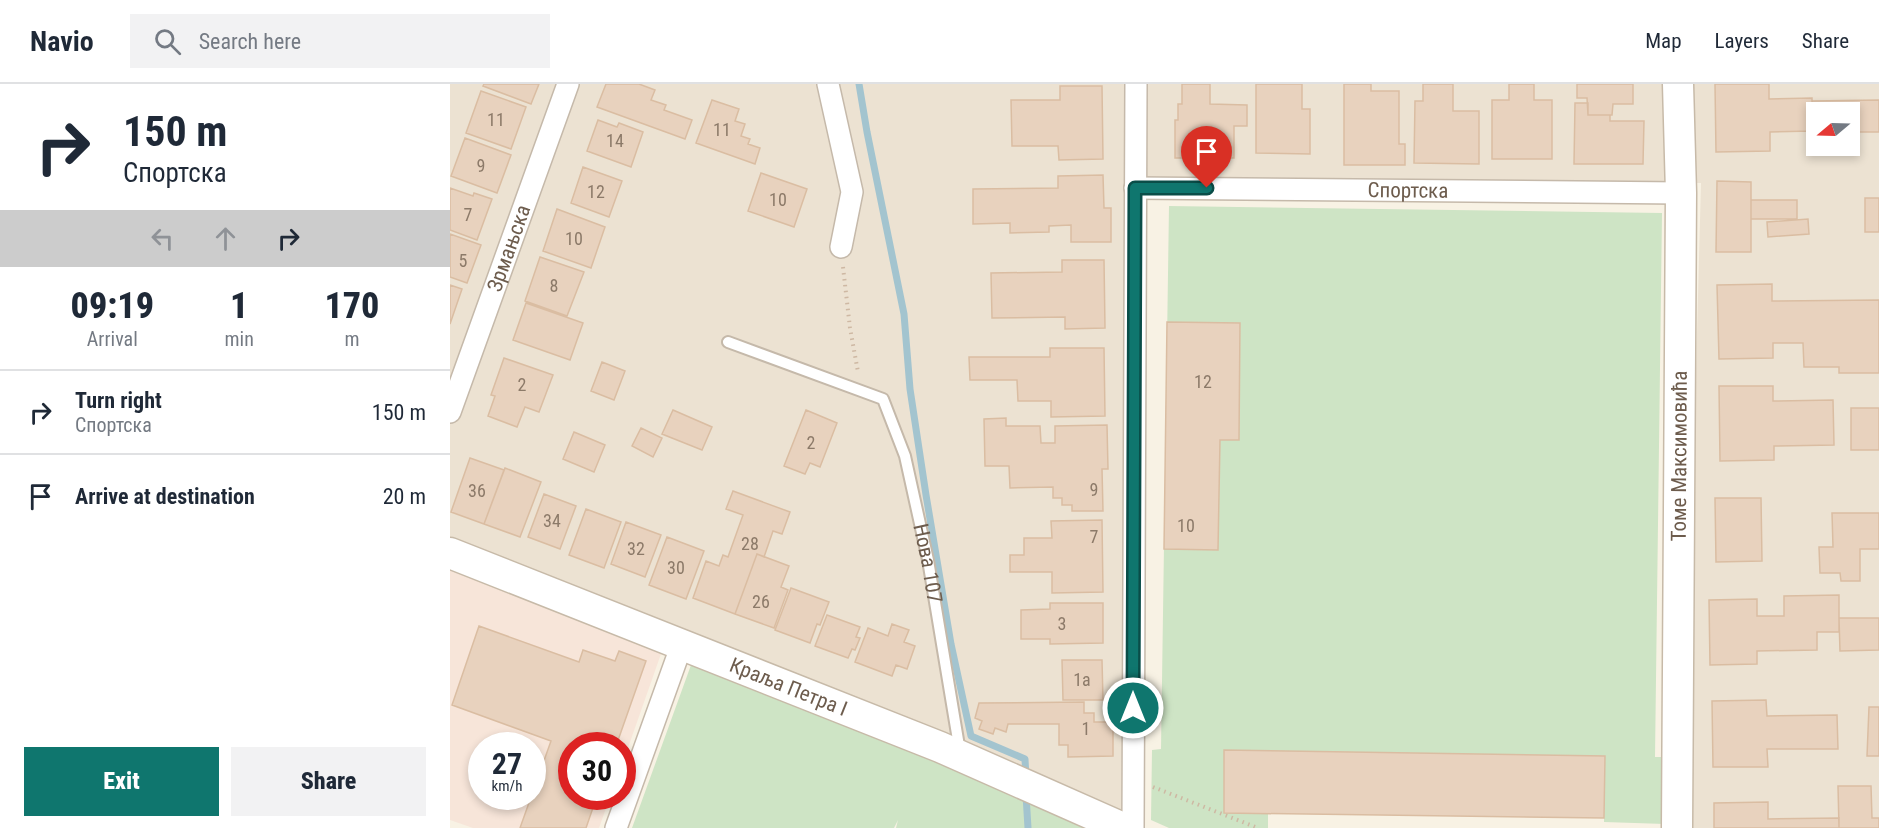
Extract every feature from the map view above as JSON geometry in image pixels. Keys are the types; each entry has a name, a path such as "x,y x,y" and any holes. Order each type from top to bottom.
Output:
{"street":[{"name":"Зрмањска","path":"450,412 568,84"},
{"path":"828,84 852,192 841,247"},
{"path":"1133,828 1136,84"},
{"name":"Томе Максимовића","path":"1677,828 1681,193 1678,84"},
{"name":"Спортска","path":"1135,188 1681,193"},
{"name":"Краља Петра I","path":"450,553 961,755 1123,828"},
{"path":"616,828 682,644"}],"lane":[{"name":"Нова 107","path":"728,342 883,399 904,456 928,560 961,755"}],"path":[{"path":"841,247 850,328 861,391"},
{"path":"1133,779 1258,828"}],"shaded area":[{"path":"450,84 1879,84 1879,828 1684,828 1701,183 1130,177 1121,814 450,542"},
{"path":"450,569 662,651 634,732 558,732 558,810 605,810 599,828 473,828 450,820"}],"green space":[{"path":"1169,206 1662,213 1655,757 1665,757 1665,824 1604,822 1605,757 1224,751 1224,813 1268,813 1268,828 1169,828 1151,820 1152,750 1161,749"},
{"path":"691,665 922,755 1087,828 896,828 898,820 894,828 632,828"}],"building":[{"path":"484,84 539,84 531,104 483,86"},
{"path":"606,84 639,84 655,90 651,100 666,105 664,110 692,120 685,139 597,107"},
{"path":"1182,84 1210,84 1210,104 1247,105 1247,126 1234,126 1234,158 1175,158 1175,120 1178,120 1178,104 1182,104"},
{"path":"1256,84 1302,84 1302,109 1310,109 1310,154 1256,153"},
{"path":"1344,84 1371,84 1371,91 1399,91 1399,144 1405,144 1405,165 1344,165"},
{"path":"1423,84 1453,84 1453,111 1479,111 1479,164 1414,163 1415,101 1423,101"},
{"path":"1509,84 1534,84 1534,100 1552,100 1552,159 1492,159 1492,100 1509,100"},
{"path":"1577,84 1633,84 1633,104 1613,104 1612,115 1588,115 1587,98 1577,98"},
{"path":"1715,84 1769,84 1769,99 1812,98 1812,102 1806,102 1806,131 1770,132 1770,151 1716,152"},
{"path":"1060,86 1102,86 1103,159 1059,160 1058,146 1012,146 1011,100 1060,100"},
{"path":"481,91 526,107 511,149 466,133"},
{"path":"712,100 739,109 735,121 745,124 741,136 750,139 748,144 760,148 755,164 696,143"},
{"path":"1879,100 1879,132 1860,132 1860,102 1812,101"},
{"path":"1575,103 1588,103 1588,115 1610,115 1610,121 1644,121 1643,164 1574,164"},
{"path":"598,120 617,127 619,123 643,132 631,167 587,151"},
{"path":"465,138 511,155 497,193 451,176"},
{"path":"583,167 622,181 609,217 571,203"},
{"path":"761,173 807,189 794,227 748,211"},
{"path":"1103,175 1104,208 1111,208 1111,242 1071,242 1071,225 1049,226 1049,232 1010,233 1010,223 973,224 973,189 1058,188 1058,176"},
{"path":"1717,181 1751,182 1751,252 1716,252"},
{"path":"450,188 473,196 474,193 492,199 477,240 450,230"},
{"path":"1865,198 1879,198 1879,232 1865,232"},
{"path":"1751,200 1797,200 1797,219 1751,219"},
{"path":"557,209 605,227 591,268 543,251"},
{"path":"1808,219 1809,234 1768,237 1767,222"},
{"path":"450,234 481,245 467,283 450,277"},
{"path":"540,257 584,272 567,316 525,301"},
{"path":"1062,260 1104,260 1105,328 1065,329 1065,317 992,318 991,273 1062,272"},
{"path":"1772,284 1772,301 1879,300 1879,373 1839,373 1839,367 1804,367 1803,343 1773,343 1773,358 1719,359 1717,285"},
{"path":"450,285 462,289 450,324"},
{"path":"526,303 583,323 570,360 513,340"},
{"path":"1167,322 1240,323 1239,440 1220,440 1218,550 1164,549"},
{"path":"1050,348 1104,348 1105,416 1051,417 1051,401 1018,401 1017,380 970,380 969,357 1050,357"},
{"path":"504,358 553,375 539,412 525,407 517,427 488,416 495,396 491,395"},
{"path":"602,362 625,371 614,400 591,391"},
{"path":"1719,386 1773,386 1773,401 1833,400 1834,445 1774,446 1774,460 1720,461"},
{"path":"1851,408 1879,408 1879,450 1851,450"},
{"path":"673,410 712,427 702,450 662,434"},
{"path":"806,410 837,423 820,467 810,463 805,474 784,466"},
{"path":"1006,418 1006,426 1040,426 1041,443 1055,443 1055,426 1107,425 1108,469 1102,469 1103,511 1072,511 1072,505 1062,505 1062,498 1053,498 1053,487 1010,488 1009,466 985,466 984,419"},
{"path":"641,428 662,438 653,457 632,446"},
{"path":"574,432 605,445 594,472 563,459"},
{"path":"470,458 504,470 484,524 451,512"},
{"path":"505,468 541,482 520,537 484,524"},
{"path":"733,491 790,512 782,534 773,531 764,557 757,554 735,614 693,598 706,561 719,566 723,555 728,557 743,515 726,509"},
{"path":"544,494 576,506 560,549 528,537"},
{"path":"1715,498 1761,498 1762,561 1716,562"},
{"path":"586,509 621,522 604,568 569,555"},
{"path":"1832,513 1879,513 1879,549 1860,549 1860,581 1841,581 1840,573 1820,573 1819,547 1833,547"},
{"path":"1102,520 1103,592 1052,593 1052,572 1010,572 1010,555 1024,555 1024,538 1052,538 1051,521"},
{"path":"626,522 661,535 645,577 611,564"},
{"path":"667,537 704,551 686,599 649,585"},
{"path":"757,554 789,566 781,587 788,590 774,628 735,614"},
{"path":"791,588 829,602 810,643 775,630"},
{"path":"1839,595 1839,632 1817,632 1817,650 1757,651 1757,664 1710,665 1709,600 1757,599 1757,616 1784,616 1784,596"},
{"path":"1050,603 1103,603 1103,643 1050,644 1050,639 1021,639 1021,610 1050,609"},
{"path":"827,615 860,627 856,637 860,638 855,650 852,649 848,658 815,646"},
{"path":"1839,618 1879,618 1879,650 1840,651"},
{"path":"892,624 909,630 904,642 915,646 907,669 896,665 892,676 855,662 868,628 888,636"},
{"path":"479,626 579,662 583,650 615,661 619,651 646,661 621,732 558,732 558,810 592,810 586,828 520,828 526,810 546,810 546,755 551,741 546,739 546,732 526,732 452,705"},
{"path":"1062,660 1102,660 1103,700 1063,700"},
{"path":"1766,700 1767,716 1837,715 1838,749 1767,749 1768,767 1713,767 1712,701"},
{"path":"1084,702 1084,713 1094,713 1094,722 1113,722 1113,756 1068,757 1068,745 1059,745 1059,724 1008,724 1006,732 995,728 993,734 979,729 982,721 975,718 979,703"},
{"path":"1869,707 1879,707 1879,756 1867,756"},
{"path":"1224,750 1605,756 1604,818 1224,813"},
{"path":"1838,786 1871,786 1872,818 1879,818 1879,828 1839,828"},
{"path":"1768,802 1768,819 1839,818 1839,828 1714,828 1714,803"}],"waterway":[{"path":"859,84 904,314 910,389 926,495 951,644 971,736 1025,759 1026,778"},
{"path":"1026,795 1028,828"}],"route":[{"path":"1133,708 1135,188 1207,188"}]}
